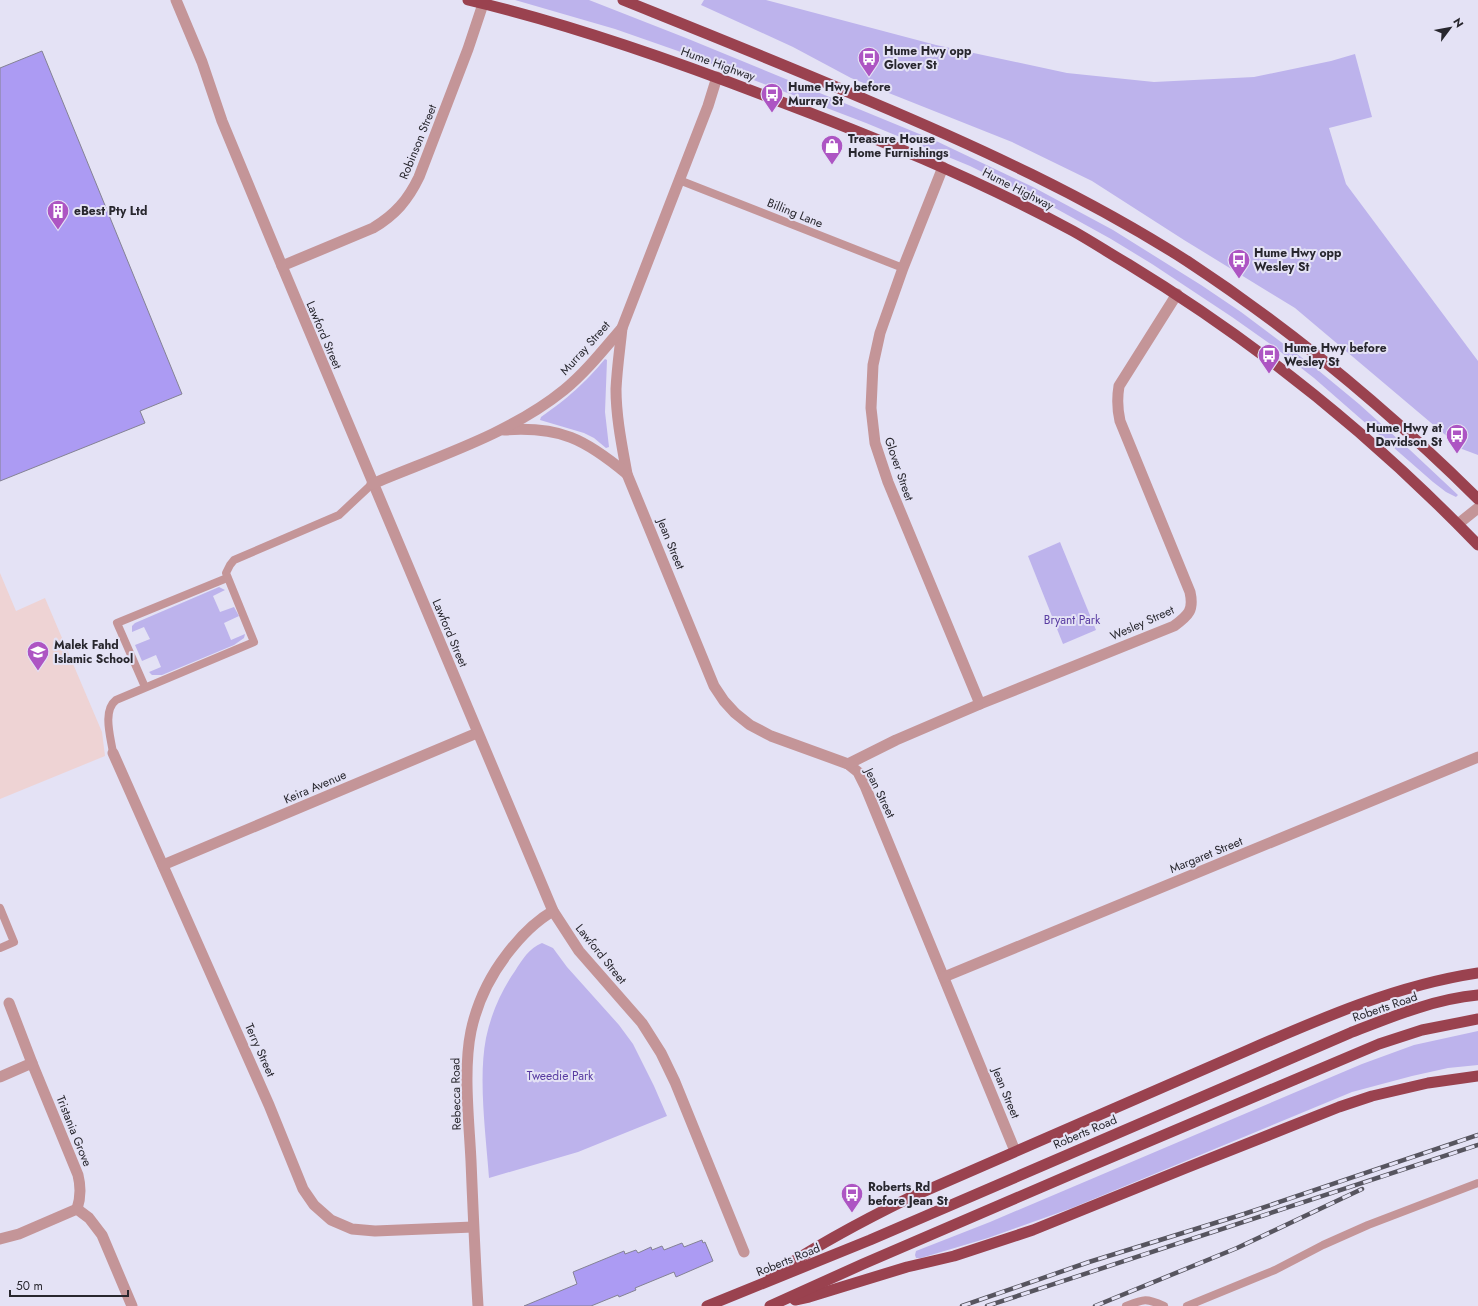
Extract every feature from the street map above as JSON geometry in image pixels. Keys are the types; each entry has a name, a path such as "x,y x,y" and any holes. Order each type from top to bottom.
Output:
{"highway":[{"name":"Hume Highway","path":"468,0 551,22 615,42 716,77 804,110 943,167 1073,231 1177,294 1314,394 1380,450 1478,545"},
{"name":"Hume Highway","path":"623,0 832,85 923,124 1008,162 1110,216 1187,261 1307,347 1385,411 1478,499"},
{"path":"751,1289 802,1255 864,1220 909,1198 1015,1151 1360,1003 1414,986 1478,973"},
{"name":"Roberts Road","path":"707,1306 870,1240 1350,1033 1389,1018 1427,1006 1465,997 1478,996"},
{"path":"774,1305 863,1264 990,1209 1379,1044 1422,1030 1478,1019"},
{"path":"774,1305 809,1297 906,1267 961,1254 1033,1230 1339,1107 1372,1096 1422,1084 1478,1076"}],"street":[{"name":"Lawford Street","path":"176,0 202,62 222,121 372,484 553,911 579,951 628,1006 648,1032 661,1053 675,1082 744,1252"},
{"name":"Robinson Street","path":"282,266 373,228 386,220 402,206 419,177 483,4"},
{"name":"Murray Street","path":"372,484 501,431 563,391 586,370 622,328 708,106 716,77"},
{"name":"Glover Street","path":"943,167 903,268 880,333 873,365 871,408 875,443 880,462 980,704"},
{"name":"Wesley Street","path":"848,764 896,740 980,704 1174,626 1188,614 1191,607 1190,592 1120,421 1117,408 1119,386 1177,294"},
{"name":"Jean Street","path":"622,328 616,388 622,445 627,474 714,686 724,701 735,713 750,725 771,736 848,764 858,772 1015,1151"},
{"name":"Jean Street","path":"501,431 526,429 562,434 584,443 612,461 627,474"},
{"path":"1458,524 1478,508"},
{"name":"Keira Avenue","path":"163,866 477,732"},
{"name":"Terry Street","path":"114,753 270,1105 303,1189 314,1206 331,1220 352,1229 375,1231 473,1227"},
{"name":"Margaret Street","path":"944,977 1478,756"},
{"name":"Rebecca Road","path":"478,1306 473,1227 467,1071 471,1029 481,998 504,959 521,936 532,925 553,911"},
{"name":"Tristania Grove","path":"9,1004 78,1175 81,1186 80,1199 77,1209"},
{"path":"0,1077 32,1064"},
{"path":"0,1239 19,1234 77,1209 90,1218 102,1235 132,1306"}],"lane":[{"name":"Billing Lane","path":"679,180 903,268"},
{"path":"114,753 109,727 109,708 111,703 145,687 254,642 226,574 234,560 339,515 372,484"},
{"path":"145,687 117,623 227,578"},
{"path":"0,908 14,942 0,948"},
{"path":"1187,1306 1275,1270 1323,1245 1368,1225 1478,1183"},
{"path":"1126,1306 1144,1300 1150,1300 1164,1306"}],"shaded area":[{"name":"Malek Fahd Islamic School","path":"0,573 16,611 45,598 102,732 105,756 0,799"}],"green space":[{"path":"515,0 589,0 686,38 934,140 1033,187 1113,230 1241,312 1313,366 1359,404 1458,495 1456,497 1446,492 1433,482 1314,378 1273,346 1152,264 1055,208 970,166 866,123 678,51 615,29"},
{"path":"704,0 766,0 936,45 1067,73 1154,82 1254,77 1331,61 1355,54 1372,117 1329,128 1346,184 1478,361 1478,455 1462,449 1295,308 1184,240 1092,181 1012,142 851,78 793,47 701,5"},
{"path":"605,359 607,360 605,412 609,447 606,448 594,438 584,433 540,420 541,417 568,397 583,383"},
{"name":"Bryant Park","path":"1060,542 1096,630 1063,644 1028,556"},
{"path":"219,587 225,590 213,596 220,612 234,607 239,616 224,623 231,640 245,634 244,638 234,645 162,675 152,675 149,672 161,667 156,655 142,661 135,645 150,639 144,627 132,632 132,626 135,623"},
{"name":"Tweedie Park","path":"542,943 553,948 567,967 619,1025 633,1044 667,1116 578,1152 489,1178 483,1089 484,1054 488,1029 497,1003 520,963 533,948"},
{"path":"1478,1031 1478,1065 1448,1068 1352,1092 1072,1208 988,1238 921,1258 916,1258 916,1251 990,1222 1362,1064 1414,1045"}],"building":[{"name":"eBest Pty Ltd","path":"42,51 182,394 140,411 145,423 0,481 0,68"},
{"path":"702,1240 703,1243 705,1242 713,1261 676,1277 674,1272 635,1288 636,1290 619,1297 618,1295 591,1306 524,1306 577,1284 573,1272 624,1251 625,1254 636,1250 638,1253 651,1247 652,1250 662,1246 664,1250 682,1243 684,1247"}],"railway":[{"path":"962,1306 1089,1262 1244,1214 1478,1135"},
{"path":"987,1306 1478,1145"},
{"path":"1095,1306 1237,1248 1362,1189"}],"place":[{"name":"Hume Hwy opp Glover St","path":"869,78"},
{"name":"Hume Hwy before Murray St","path":"772,114"},
{"name":"Treasure House Home Furnishings","path":"832,166"},
{"name":"eBest Pty Ltd","path":"58,230"},
{"name":"Hume Hwy opp Wesley St","path":"1239,280"},
{"name":"Hume Hwy before Wesley St","path":"1269,374"},
{"name":"Hume Hwy at Davidson St","path":"1457,454"},
{"name":"Malek Fahd Islamic School","path":"38,672"},
{"name":"Roberts Rd before Jean St","path":"852,1214"}]}
